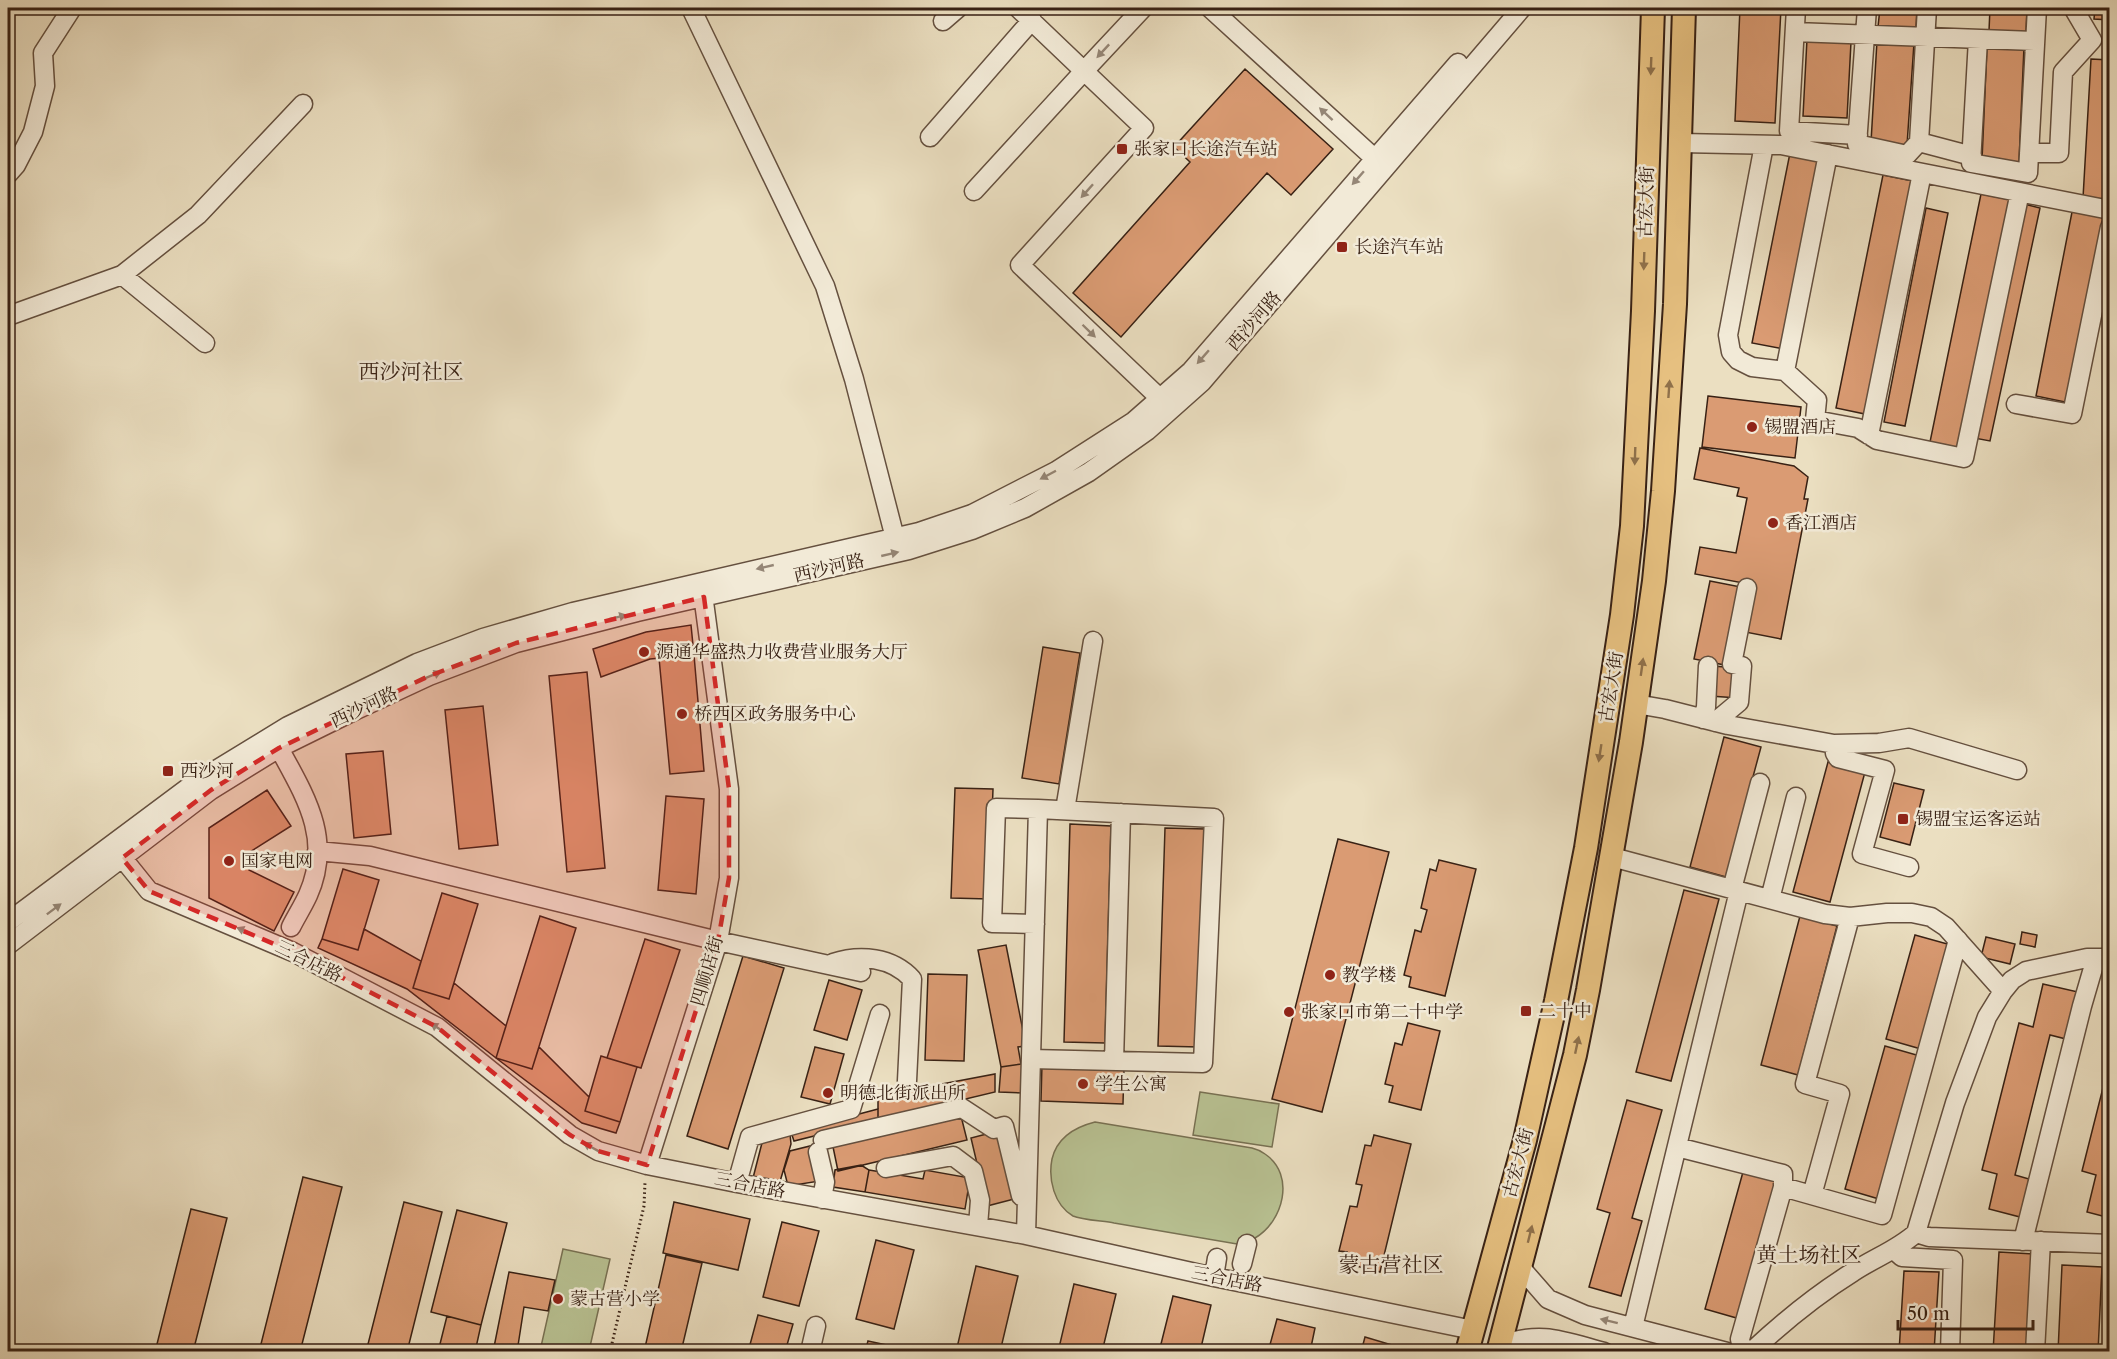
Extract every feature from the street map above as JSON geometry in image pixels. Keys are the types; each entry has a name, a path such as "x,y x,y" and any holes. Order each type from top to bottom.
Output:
{"main road":[{"name":"古宏大街","path":"1470,1341 1526,1140 1556,1001 1586,848 1622,615 1633,514 1653,8"},
{"name":"古宏大街","path":"1499,1349 1575,1055 1612,857 1654,581 1675,304 1684,8"}],"street":[{"path":"8,174 16,165 33,132 45,86 43,53 72,8"},
{"path":"692,8 825,286 854,379 895,538"},
{"path":"943,21 958,8"},
{"path":"1018,8 1144,128 1020,265 1166,404"},
{"path":"974,191 1143,8"},
{"path":"1210,8 1380,163"},
{"name":"西沙河路","path":"8,922 210,790 279,748 429,676 516,643 919,532 972,514 1056,471 1134,421 1166,404 1202,382 1507,8"},
{"name":"西沙河路","path":"1380,163 1522,8"},
{"path":"1796,8 1789,131 1858,135"},
{"path":"1867,8 1857,144 1907,155 1919,142 1927,8"},
{"path":"1978,39 1971,164 2028,174 2037,8"},
{"path":"2029,153 2059,153 2063,72 2101,40 2075,10 2076,8"},
{"path":"930,137 1032,20"},
{"path":"1795,32 2035,41"},
{"path":"8,316 122,275 198,215 303,104"},
{"path":"1919,142 1972,156"},
{"path":"1681,143 1781,145 2109,210"},
{"path":"1764,145 1728,335 1731,352 1738,360 1752,367 1785,371 1817,400 1815,420 1858,428 1877,440 1964,458 2020,192"},
{"path":"1785,371 1828,154"},
{"path":"1869,435 1922,173"},
{"path":"2016,404 2072,414 2109,227"},
{"path":"122,275 205,343"},
{"name":"西沙河路","path":"8,945 194,784 288,726 417,663 483,638 573,612 703,590 909,550 972,531 1025,508 1089,472 1147,431 1166,404"},
{"path":"1709,720 1739,702 1742,666 1732,664 1747,588"},
{"name":"四顺店街","path":"647,1165 718,941 729,878 729,789 703,590"},
{"path":"1065,810 1093,641"},
{"path":"1708,666 1706,707 1709,720"},
{"path":"1636,704 1834,744 1862,744 1909,738 2017,770"},
{"path":"1834,744 1834,753 1838,758 1886,770 1862,854 1909,867"},
{"path":"279,748 312,813 318,843 314,877 291,927"},
{"path":"1633,1327 1677,1148 1760,783"},
{"path":"1770,899 1796,797"},
{"path":"1031,1059 1203,1064 1214,818 996,808 992,923 1035,924"},
{"path":"1026,1235 1038,809"},
{"path":"1114,1061 1121,813"},
{"name":"三合店路","path":"117,851 149,891 293,952 438,1027 570,1134 598,1151 647,1165 1026,1235 1214,1277 1265,1277 1470,1341"},
{"path":"317,851 370,856 718,941 861,972"},
{"path":"1612,857 1826,914 1850,917 1912,913 1931,917 1946,927 2003,991"},
{"path":"1812,1195 1840,1094 1805,1084 1850,917"},
{"path":"1783,1187 1882,1215 1958,940"},
{"path":"828,965 848,958 876,959 904,970 912,979 907,1081"},
{"path":"1751,1352 1820,1293 1864,1265 1903,1245 1916,1233 1956,1103 1987,1017 2012,980 2026,970 2052,964 2103,958 2079,1017 2032,1241 2035,1352"},
{"path":"737,1183 750,1137 851,1109 880,1014"},
{"path":"822,1199 825,1182 820,1146 962,1108 994,1129 1004,1126 1021,1196"},
{"path":"1009,1144 1029,1145"},
{"path":"1677,1148 1783,1174 1783,1187 1740,1338 1743,1352"},
{"path":"886,1168 953,1156 973,1171 980,1200 978,1226"},
{"path":"1916,1233 1929,1237 2109,1244"},
{"path":"1242,1264 1247,1244"},
{"path":"1894,1250 1902,1257 1953,1260 1950,1352"},
{"path":"1214,1277 1217,1258"},
{"path":"1521,1268 1548,1299 1586,1315 1727,1352"},
{"path":"810,1352 816,1326"},
{"path":"1499,1349 1530,1337 1549,1338 1604,1352"}],"path":[{"path":"610,1352 644,1206 647,1165"}],"highlighted area":[{"path":"704,597 729,789 729,878 718,941 647,1165 598,1151 570,1135 437,1027 293,952 149,891 122,858 211,790 279,748 429,676 516,643"}],"green space":[{"path":"1200,1092 1279,1104 1272,1147 1193,1135"},
{"path":"1095,1122 1260,1151 1275,1163 1280,1174 1283,1186 1279,1210 1265,1231 1253,1239 1237,1244 1073,1216 1061,1205 1054,1191 1051,1175 1052,1159 1058,1145 1068,1134"},
{"path":"563,1249 610,1259 589,1351 540,1351"}],"building":[{"path":"1740,8 1781,8 1775,123 1735,121"},
{"path":"1880,8 1917,8 1916,29 1878,27"},
{"path":"1990,8 2027,8 2026,33 1989,31"},
{"path":"2095,8 2110,8 2110,20 2094,19"},
{"path":"1807,39 1851,42 1847,118 1803,116"},
{"path":"1877,41 1914,43 1907,145 1871,142"},
{"path":"1987,46 2024,47 2019,162 1982,160"},
{"path":"2091,59 2110,60 2110,199 2083,198"},
{"path":"1245,69 1333,149 1291,195 1267,173 1121,337 1073,293 1190,162 1174,147"},
{"path":"1790,153 1822,160 1784,349 1752,343"},
{"path":"1883,175 1913,181 1865,414 1836,408"},
{"path":"1981,194 2012,200 1961,449 1930,442"},
{"path":"2024,204 2040,208 1990,441 1974,438"},
{"path":"2073,207 2107,214 2070,403 2036,396"},
{"path":"1926,208 1948,213 1905,426 1884,422"},
{"name":"锡盟酒店","path":"1708,396 1801,407 1795,458 1702,447"},
{"name":"香江酒店","path":"1700,448 1794,466 1808,477 1804,499 1808,499 1781,639 1740,631 1749,584 1695,574 1700,547 1736,553 1747,498 1737,496 1739,488 1694,479"},
{"path":"1710,581 1746,588 1730,666 1694,659"},
{"name":"源通华盛热力收费营业服务大厅","path":"691,625 694,655 650,659 601,677 593,649 646,632"},
{"path":"1043,647 1080,653 1059,784 1022,778"},
{"name":"桥西区政务服务中心","path":"694,655 704,771 670,774 659,658"},
{"path":"1712,666 1739,668 1738,698 1710,696"},
{"path":"587,672 605,868 567,872 549,676"},
{"path":"483,706 498,845 459,849 445,710"},
{"path":"1724,737 1761,747 1726,877 1690,867"},
{"path":"383,751 391,834 354,838 346,754"},
{"path":"1828,762 1865,772 1830,902 1793,892"},
{"path":"1894,783 1924,790 1910,845 1880,837"},
{"path":"955,788 993,789 989,899 951,898"},
{"name":"国家电网","path":"267,790 291,826 250,852 249,870 294,892 274,931 209,898 209,828"},
{"path":"666,796 704,799 696,894 658,890"},
{"path":"1070,824 1111,826 1105,1043 1064,1042"},
{"path":"1165,828 1206,829 1199,1047 1158,1046"},
{"name":"教学楼","path":"1338,839 1389,852 1322,1112 1272,1099"},
{"path":"1439,860 1476,869 1445,996 1409,987 1411,977 1404,975 1415,930 1421,932 1427,910 1421,908 1430,869 1436,871"},
{"path":"343,869 379,880 358,950 322,939"},
{"path":"1684,890 1719,899 1671,1081 1636,1072"},
{"path":"442,893 478,904 449,999 413,988"},
{"path":"540,916 576,928 532,1069 496,1058"},
{"path":"1800,916 1837,926 1798,1075 1761,1065"},
{"path":"364,929 421,961 413,988 449,999 454,983 506,1026 496,1058 407,989 318,948 322,939 358,950"},
{"path":"2022,932 2037,935 2035,947 2020,944"},
{"path":"1915,935 1951,945 1921,1049 1886,1039"},
{"path":"1986,937 2015,944 2010,964 1981,957"},
{"path":"645,939 680,950 641,1068 607,1058"},
{"path":"1006,945 1026,1046 1018,1047 1021,1064 1001,1067 978,950"},
{"path":"743,956 784,968 728,1149 687,1136"},
{"path":"928,974 967,975 964,1061 925,1060"},
{"path":"829,980 862,990 847,1040 814,1030"},
{"path":"2043,984 2078,992 2066,1039 2050,1035 2015,1175 2029,1179 2020,1217 1989,1209 1997,1174 1982,1170 2019,1023 2033,1027"},
{"path":"1408,1023 1440,1031 1421,1110 1389,1102 1393,1086 1385,1084 1395,1043 1402,1045"},
{"path":"1885,1046 1920,1056 1879,1199 1845,1189"},
{"path":"539,1047 589,1097 585,1111 620,1122 616,1133 582,1123 496,1058 532,1069"},
{"path":"815,1047 844,1054 830,1104 801,1097"},
{"path":"601,1056 637,1067 620,1122 585,1111"},
{"path":"2110,1060 2110,1218 2087,1212 2096,1175 2082,1171"},
{"path":"1025,1064 1023,1093 999,1092 1001,1067"},
{"name":"学生公寓","path":"1042,1064 1124,1067 1123,1104 1041,1101"},
{"path":"995,1074 995,1092 878,1120 878,1096"},
{"path":"1627,1100 1662,1110 1632,1218 1642,1221 1621,1296 1589,1287 1610,1213 1597,1209"},
{"path":"878,1109 878,1120 794,1141 791,1132"},
{"path":"960,1112 967,1140 838,1171 832,1142"},
{"path":"1002,1130 1018,1198 987,1206 971,1138"},
{"path":"790,1134 791,1144 779,1185 753,1178 763,1139"},
{"path":"1374,1135 1411,1144 1380,1272 1344,1263 1347,1252 1339,1251 1350,1206 1357,1207 1362,1185 1356,1184 1365,1145 1371,1146"},
{"path":"814,1145 820,1181 788,1186 784,1170 790,1151"},
{"path":"861,1165 869,1170 865,1192 833,1187 835,1170"},
{"path":"869,1170 923,1179 925,1170 970,1178 965,1209 865,1192"},
{"path":"1743,1172 1778,1182 1740,1319 1705,1309"},
{"path":"303,1177 342,1187 300,1352 259,1352"},
{"path":"404,1202 442,1212 407,1352 366,1352"},
{"path":"674,1202 750,1219 738,1270 663,1253"},
{"path":"191,1209 227,1218 193,1352 155,1352"},
{"path":"457,1210 507,1223 481,1325 431,1312"},
{"path":"782,1222 819,1231 799,1306 763,1297"},
{"path":"876,1240 914,1250 894,1329 856,1319"},
{"path":"1999,1252 2035,1254 2029,1352 1993,1352"},
{"path":"666,1255 702,1263 681,1352 644,1352"},
{"path":"2062,1265 2102,1267 2098,1352 2058,1352"},
{"path":"976,1266 1018,1276 1000,1352 956,1352"},
{"path":"1904,1271 1939,1272 1934,1352 1899,1352"},
{"path":"509,1272 555,1280 548,1311 524,1307 517,1352 493,1352"},
{"path":"1074,1284 1116,1294 1102,1352 1058,1352"},
{"path":"1173,1296 1211,1305 1200,1352 1159,1352"},
{"path":"758,1315 793,1324 785,1352 748,1352"},
{"path":"447,1316 481,1325 475,1352 438,1352"},
{"path":"1277,1319 1315,1328 1310,1352 1268,1352"},
{"path":"1365,1337 1402,1348 1401,1352 1361,1352"},
{"path":"868,1341 901,1348 900,1352 865,1352"}],"place":[{"name":"张家口长途汽车站","path":"1122,149"},
{"name":"长途汽车站","path":"1342,247"},
{"name":"锡盟酒店","path":"1752,427"},
{"name":"香江酒店","path":"1773,523"},
{"name":"源通华盛热力收费营业服务大厅","path":"644,652"},
{"name":"桥西区政务服务中心","path":"682,714"},
{"name":"西沙河","path":"168,771"},
{"name":"锡盟宝运客运站","path":"1903,819"},
{"name":"国家电网","path":"229,861"},
{"name":"教学楼","path":"1330,975"},
{"name":"二十中","path":"1526,1011"},
{"name":"张家口市第二十中学","path":"1289,1012"},
{"name":"学生公寓","path":"1083,1084"},
{"name":"明德北街派出所","path":"828,1093"},
{"name":"蒙古营小学","path":"558,1299"}],"district":[{"name":"西沙河社区","path":"411,371"},
{"name":"黄土场社区","path":"1809,1254"},
{"name":"蒙古营社区","path":"1391,1264"}]}
